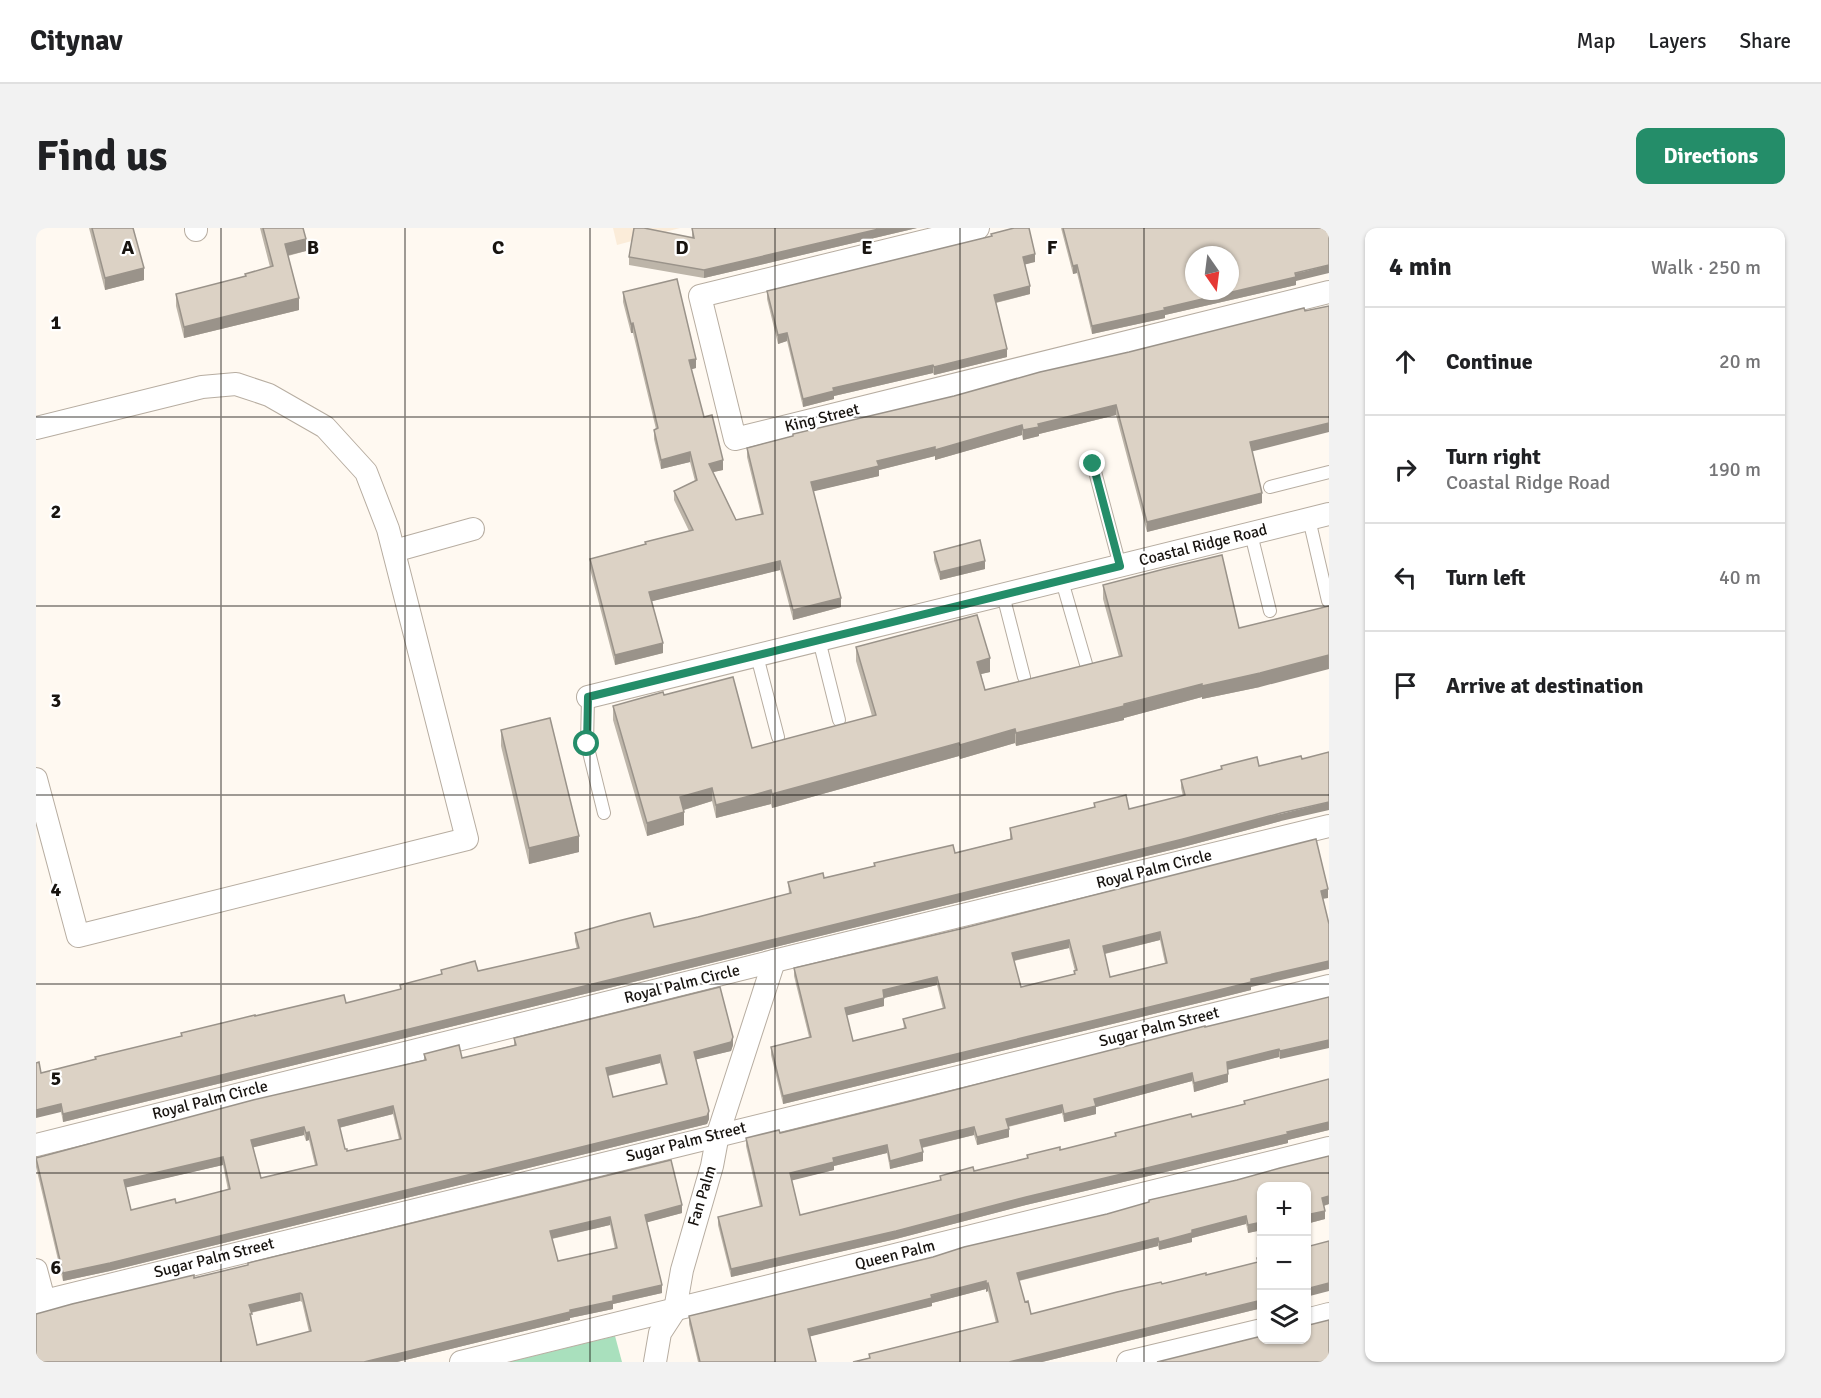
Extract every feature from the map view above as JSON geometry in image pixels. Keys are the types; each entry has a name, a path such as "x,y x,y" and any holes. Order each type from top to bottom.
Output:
{"street":[{"name":"King Street","path":"978,228 700,296 735,439 1329,292"},
{"path":"36,428 202,387 236,384 269,395 325,427 366,472 388,529 467,839 78,936 36,779"},
{"name":"Coastal Ridge Road","path":"588,697 1319,517"},
{"path":"394,551 473,529"},
{"name":"Royal Palm Circle","path":"36,1145 774,961 1329,828"},
{"name":"Fan Palm","path":"656,1362 660,1333 675,1310 689,1239 712,1166 718,1134 774,961"},
{"name":"Sugar Palm Street","path":"40,1301 1329,986"},
{"name":"Queen Palm","path":"461,1362 1329,1148"},
{"path":"36,1270 40,1301"},
{"path":"1311,1319 1329,1314"},
{"path":"1128,1362 1257,1331"}],"lane":[{"path":"1093,464 1120,566"},
{"path":"1270,487 1329,472"},
{"path":"1319,517 1328,601"},
{"path":"1251,534 1270,610"},
{"path":"1062,580 1086,664"},
{"path":"1003,595 1024,677"},
{"path":"819,640 839,720"},
{"path":"757,656 778,737"},
{"path":"588,697 587,744 604,813"}],"shaded area":[{"path":"613,228 680,228 617,245"}],"green space":[{"path":"615,1336 622,1362 509,1362"}],"building":[{"path":"92,228 133,228 144,268 105,278"},
{"path":"263,228 303,228 306,239 285,244 299,298 184,327 176,294 246,276 245,274 273,266"},
{"path":"634,228 694,238 692,228 883,228 704,270 629,257"},
{"path":"1014,228 1029,228 1035,254 1023,257 1030,286 994,295 1007,349 833,388 834,391 803,399 787,333 778,335 767,291 992,236 991,234"},
{"path":"1063,228 1329,228 1329,265 1295,273 1296,277 1239,290 1239,246 1185,246 1185,300 1198,300 1164,308 1165,310 1092,326 1077,265 1073,266"},
{"path":"677,279 696,359 689,360 704,417 712,415 723,460 709,464 736,520 763,514 747,448 793,436 793,434 1304,308 1305,311 1329,306 1329,423 1250,442 1262,493 1147,522 1116,405 1038,424 1039,427 1023,430 1022,425 935,450 935,447 877,461 879,466 811,482 841,598 793,610 780,561 649,592 663,643 615,655 590,559 693,530 674,491 697,480 690,452 661,460 654,430 658,428 633,323 631,324 623,292"},
{"path":"980,540 985,561 940,572 934,552"},
{"path":"1222,555 1239,628 1329,606 1329,655 1260,673 1202,686 1202,684 1016,733 1015,729 772,794 771,790 716,805 712,788 680,797 684,812 647,823 613,706 663,692 664,695 733,677 752,748 876,715 856,647 977,615 990,658 977,662 985,690 1122,656 1103,585"},
{"path":"550,718 579,836 529,848 501,730"},
{"path":"1329,752 1329,802 63,1114 61,1104 36,1110 36,1063 39,1062 41,1073 182,1036 181,1033 255,1015 344,995 346,1003 401,989 400,985 442,974 441,970 475,961 478,971 579,948 575,933 618,921 650,913 654,927 698,917 791,893 788,882 823,873 824,878 875,866 874,863 953,845 955,853 1012,839 1010,828 1095,807 1094,803 1126,795 1129,809 1185,795 1181,780 1222,769 1221,766 1257,757 1259,766"},
{"path":"1316,839 1328,889 1321,891 1329,924 1329,961 783,1096 771,1047 811,1037 794,968 960,929","holes":["1160,932 1167,963 1110,977 1103,946","1069,940 1077,970 1074,971 1075,974 1021,987 1012,953","937,977 945,1008 903,1019 906,1028 853,1041 845,1008 884,998 883,990"]},
{"path":"720,987 733,1037 731,1042 694,1052 709,1111 707,1116 63,1273 36,1158 253,1100 426,1060 424,1054 459,1045 462,1058 516,1045 514,1038","holes":["660,1055 667,1084 613,1097 606,1068","393,1106 401,1139 347,1151 338,1120","304,1127 306,1133 309,1132 317,1165 261,1178 251,1140","223,1157 230,1189 176,1203 175,1199 131,1210 124,1180"]},
{"path":"1329,997 1329,1040 1227,1062 1228,1074 1194,1083 1192,1073 1094,1099 1096,1106 1064,1114 1062,1105 1006,1119 1009,1129 977,1137 974,1127 920,1140 923,1152 890,1161 887,1145 833,1158 834,1162 790,1173 800,1215 941,1180 940,1176 973,1167 974,1171 1028,1158 1027,1155 1060,1147 1060,1150 1116,1136 1115,1133 1191,1114 1192,1117 1245,1104 1244,1101 1329,1079 1329,1122 896,1231 731,1269 718,1217 762,1206 746,1138 779,1130 780,1133"},
{"path":"1329,1156 1329,1196 1322,1198 1325,1211 1311,1214 1311,1182 1257,1182 1257,1223 1248,1225 1246,1216 1192,1230 1192,1233 1159,1242 1158,1238 1017,1273 1025,1302 1028,1301 1031,1314 1117,1292 1206,1273 1206,1275 1257,1262 1257,1301 1009,1362 853,1362 870,1358 869,1354 998,1322 986,1281 931,1295 932,1298 808,1329 816,1362 700,1362 689,1316 933,1257 964,1247 1107,1214 1149,1202 1149,1200"},
{"path":"671,1160 682,1205 645,1215 662,1285 613,1296 613,1301 570,1310 570,1312 364,1362 36,1362 36,1314 194,1275 194,1278 248,1265 248,1263","holes":["610,1217 617,1248 558,1261 550,1231","300,1293 311,1331 257,1345 249,1305"]},
{"path":"1329,1241 1329,1283 1311,1288 1311,1246"},
{"path":"1329,1320 1329,1360 1320,1362 1157,1362 1257,1337 1257,1344 1311,1344 1311,1324"}],"route":[{"path":"587,744 588,697 1120,566 1093,464"}]}
